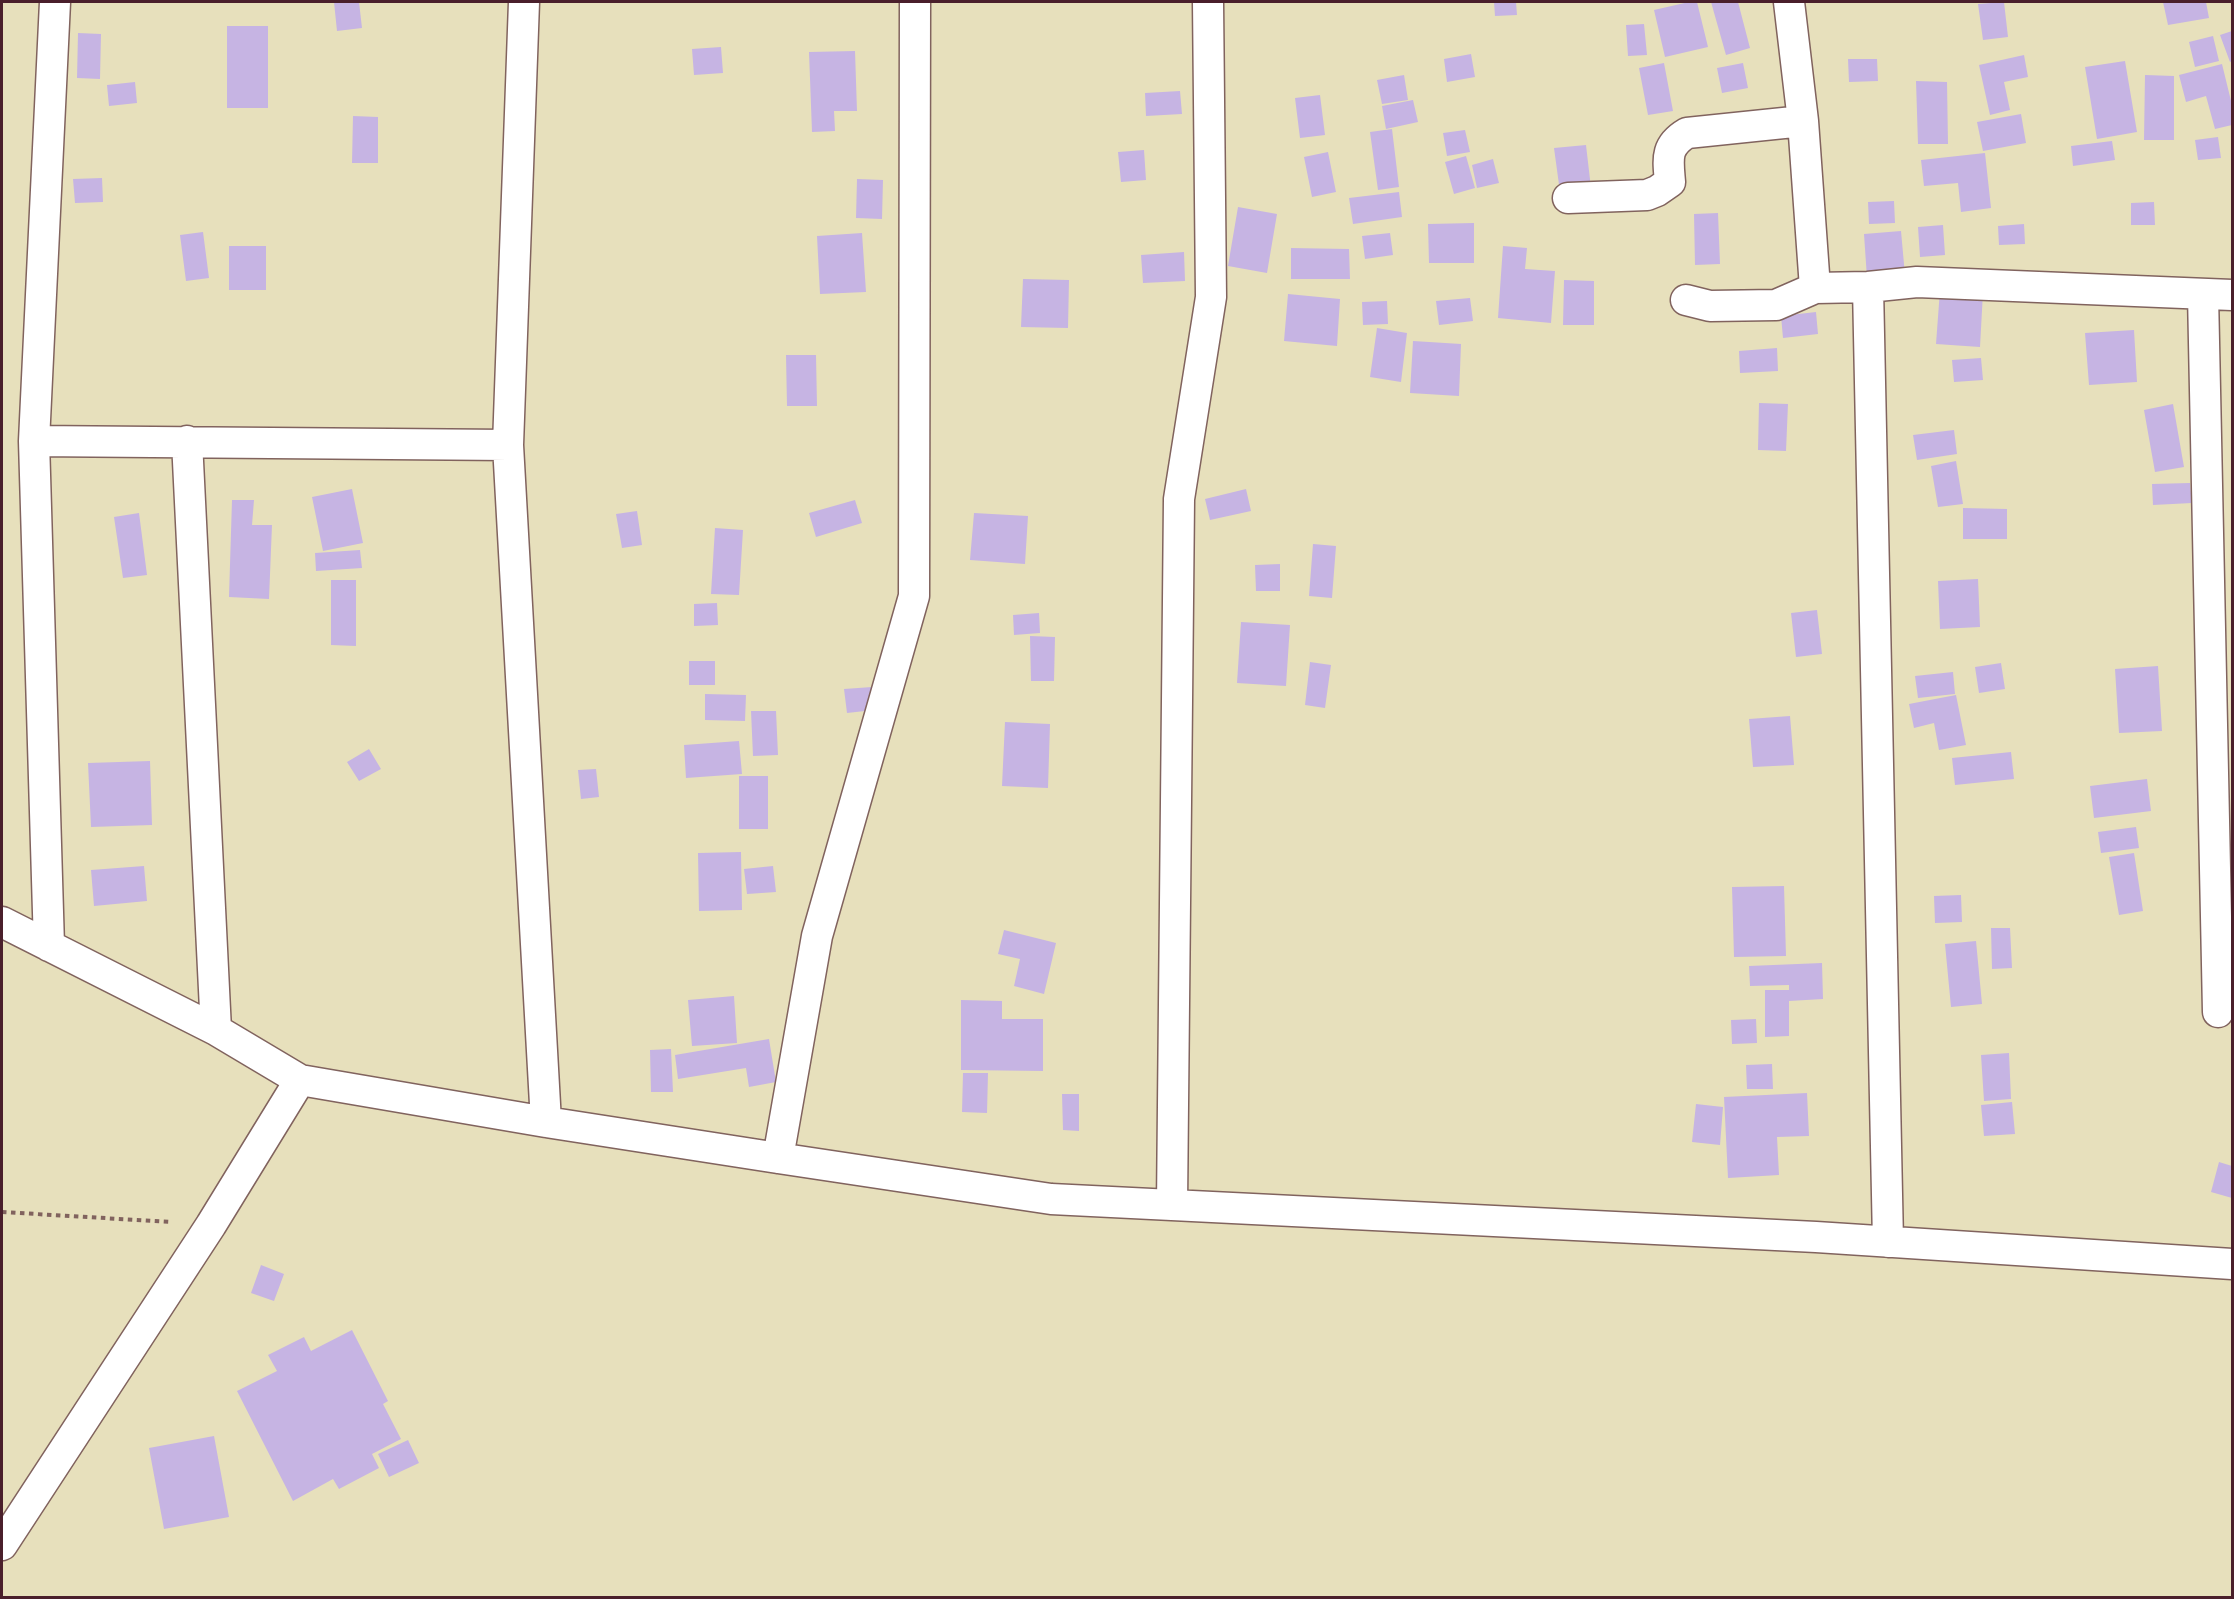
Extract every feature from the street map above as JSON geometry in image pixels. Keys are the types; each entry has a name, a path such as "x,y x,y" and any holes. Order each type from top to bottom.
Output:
{"street":[{"path":"49,946 34,441 55,2"},
{"path":"524,2 508,445 546,1122"},
{"path":"778,1158 817,936 914,596 915,2"},
{"path":"1172,1205 1179,498 1210,297 1206,2"},
{"path":"1789,2 1803,121 1815,288"},
{"path":"1568,198 1636,196 1657,191 1670,182 1668,157 1671,147 1678,138 1687,134 1803,121"},
{"path":"1686,300 1710,306 1776,305 1815,288 1868,287 1917,282 2218,295 2218,1012"},
{"path":"1868,287 1888,1242"},
{"path":"34,441 508,445"},
{"path":"187,441 216,1030"},
{"path":"2,922 216,1030 300,1080 546,1122 778,1158 1051,1199 1888,1242 2232,1264"},
{"path":"2,1545 211,1225 300,1080"}],"path":[{"path":"2,1212 211,1225"}],"building":[{"path":"334,2 359,2 362,28 337,31"},
{"path":"1494,2 1516,2 1517,15 1495,16"},
{"path":"1697,2 1708,47 1665,57 1654,10"},
{"path":"1711,2 1738,2 1750,48 1726,55"},
{"path":"2004,2 2008,37 1983,40 1978,4"},
{"path":"2163,2 2206,2 2209,18 2168,25"},
{"path":"1644,24 1647,55 1628,56 1626,25"},
{"path":"227,26 268,26 268,108 227,108"},
{"path":"2232,31 2232,61 2230,62 2220,35"},
{"path":"78,33 101,34 100,79 77,78"},
{"path":"2213,36 2219,61 2195,67 2189,42"},
{"path":"721,47 723,73 694,75 692,49"},
{"path":"855,51 857,111 834,111 835,131 812,132 809,52"},
{"path":"1471,54 1475,77 1447,82 1444,59"},
{"path":"2024,55 2028,77 2004,82 2010,110 1990,115 1979,65"},
{"path":"1848,59 1877,59 1878,81 1849,82"},
{"path":"2125,61 2137,132 2097,139 2085,67"},
{"path":"1664,63 1673,111 1648,115 1639,68"},
{"path":"1743,63 1748,88 1722,93 1717,68"},
{"path":"2222,64 2232,105 2232,125 2215,129 2206,96 2186,102 2179,75"},
{"path":"1404,75 1408,100 1382,104 1377,80"},
{"path":"2145,75 2174,76 2174,140 2144,140"},
{"path":"1916,81 1947,82 1948,144 1918,144"},
{"path":"135,82 137,103 109,106 107,85"},
{"path":"1180,91 1182,114 1146,116 1145,93"},
{"path":"1320,95 1325,135 1300,138 1295,98"},
{"path":"1413,100 1418,122 1386,129 1382,106"},
{"path":"2021,114 2026,143 1983,151 1977,122"},
{"path":"353,116 378,117 378,163 352,163"},
{"path":"1392,129 1399,187 1378,190 1370,132"},
{"path":"1465,130 1470,152 1447,156 1443,133"},
{"path":"2218,137 2221,158 2198,160 2195,140"},
{"path":"2112,141 2115,160 2073,166 2071,146"},
{"path":"1586,145 1591,188 1560,192 1554,148"},
{"path":"1144,150 1146,180 1121,182 1118,152"},
{"path":"1328,152 1336,192 1312,197 1304,157"},
{"path":"1985,153 1991,208 1961,212 1958,183 1924,186 1921,160"},
{"path":"1466,156 1475,188 1454,194 1445,162"},
{"path":"1493,159 1499,183 1477,188 1472,165"},
{"path":"102,178 103,202 75,203 73,179"},
{"path":"857,179 883,180 882,219 856,218"},
{"path":"1399,192 1402,217 1353,224 1349,198"},
{"path":"1894,201 1895,223 1869,224 1868,202"},
{"path":"2154,202 2155,225 2131,225 2131,203"},
{"path":"1238,207 1277,214 1267,273 1228,266"},
{"path":"1718,213 1720,264 1695,265 1694,214"},
{"path":"1474,223 1474,263 1429,263 1428,224"},
{"path":"2024,224 2025,244 1999,245 1998,226"},
{"path":"1943,225 1945,255 1920,257 1918,227"},
{"path":"1901,231 1905,275 1867,278 1864,234"},
{"path":"203,232 209,278 186,281 180,235"},
{"path":"862,233 866,292 820,294 817,236"},
{"path":"1390,233 1393,255 1365,259 1362,236"},
{"path":"229,246 266,246 266,290 229,290"},
{"path":"1503,246 1527,248 1525,269 1555,271 1551,323 1498,318"},
{"path":"1291,248 1349,249 1350,279 1291,279"},
{"path":"1184,252 1185,281 1143,283 1141,255"},
{"path":"1023,279 1069,280 1068,328 1021,327"},
{"path":"1564,280 1594,281 1594,325 1563,325"},
{"path":"1940,290 1983,292 1980,347 1936,344"},
{"path":"1288,294 1340,299 1337,346 1284,341"},
{"path":"1470,298 1473,321 1439,325 1436,301"},
{"path":"1387,301 1388,324 1363,325 1362,302"},
{"path":"1816,312 1818,334 1783,338 1781,316"},
{"path":"1377,328 1407,333 1401,382 1370,377"},
{"path":"2134,330 2137,382 2089,385 2085,333"},
{"path":"1413,341 1461,344 1459,396 1410,393"},
{"path":"1777,348 1778,371 1740,373 1739,351"},
{"path":"786,355 816,355 817,406 787,406"},
{"path":"1981,358 1983,380 1954,382 1952,360"},
{"path":"1759,403 1788,404 1786,451 1758,450"},
{"path":"2173,404 2184,467 2155,472 2144,410"},
{"path":"1954,430 1957,454 1917,460 1913,435"},
{"path":"1956,461 1963,504 1938,507 1931,466"},
{"path":"2190,483 2192,503 2153,505 2152,484"},
{"path":"352,489 363,543 323,551 312,497"},
{"path":"1246,489 1251,511 1210,520 1205,499"},
{"path":"232,500 254,500 252,525 272,525 269,599 229,597"},
{"path":"855,500 862,523 816,537 809,513"},
{"path":"1963,508 2007,509 2007,539 1963,539"},
{"path":"637,511 642,545 622,548 616,514"},
{"path":"139,513 147,575 123,578 114,517"},
{"path":"974,513 1028,516 1025,564 970,560"},
{"path":"715,528 743,530 739,595 711,594"},
{"path":"1313,544 1336,546 1332,598 1309,596"},
{"path":"360,550 362,568 316,571 315,553"},
{"path":"1280,564 1280,591 1256,591 1255,565"},
{"path":"1978,579 1980,627 1940,629 1938,581"},
{"path":"331,580 356,580 356,646 331,645"},
{"path":"717,603 718,625 694,626 694,604"},
{"path":"1817,610 1822,654 1796,657 1791,613"},
{"path":"1039,613 1040,633 1014,635 1013,615"},
{"path":"1241,622 1290,625 1286,686 1237,683"},
{"path":"1030,636 1055,637 1054,681 1031,681"},
{"path":"689,661 715,661 715,685 689,685"},
{"path":"1310,662 1331,665 1325,708 1305,705"},
{"path":"2001,663 2005,689 1979,693 1975,667"},
{"path":"2158,666 2162,731 2119,733 2115,669"},
{"path":"1953,672 1955,694 1918,698 1915,676"},
{"path":"872,687 874,710 847,713 844,689"},
{"path":"705,694 746,695 745,721 705,720"},
{"path":"1956,695 1966,745 1939,750 1934,723 1914,728 1909,704"},
{"path":"751,711 776,711 778,755 753,756"},
{"path":"1790,716 1794,765 1753,767 1749,719"},
{"path":"1005,722 1050,724 1048,788 1002,786"},
{"path":"739,741 742,774 686,778 684,745"},
{"path":"369,749 381,769 359,781 347,762"},
{"path":"2011,752 2014,779 1955,785 1952,758"},
{"path":"150,761 152,825 91,827 88,763"},
{"path":"596,769 599,797 581,799 578,770"},
{"path":"739,776 768,776 768,829 739,829"},
{"path":"2147,779 2151,811 2094,818 2090,786"},
{"path":"2136,827 2139,848 2101,853 2098,832"},
{"path":"741,852 742,910 699,911 698,853"},
{"path":"2134,853 2143,911 2119,915 2109,857"},
{"path":"144,866 147,901 94,906 91,870"},
{"path":"773,866 776,892 747,894 744,869"},
{"path":"1784,886 1786,956 1734,957 1732,887"},
{"path":"1961,895 1962,922 1935,923 1934,896"},
{"path":"1991,928 2010,928 2012,968 1992,969"},
{"path":"1004,930 1056,943 1044,994 1014,986 1020,959 998,954"},
{"path":"1976,941 1982,1004 1951,1007 1945,944"},
{"path":"1822,963 1823,999 1789,1001 1789,1036 1765,1037 1765,990 1789,990 1789,985 1750,986 1749,966"},
{"path":"734,996 737,1043 692,1046 688,1000"},
{"path":"961,1000 1002,1001 1002,1019 1043,1019 1043,1071 961,1070"},
{"path":"1756,1019 1757,1043 1732,1044 1731,1020"},
{"path":"769,1039 776,1082 749,1087 746,1068 678,1079 675,1055"},
{"path":"671,1049 673,1092 651,1092 650,1050"},
{"path":"2009,1053 2011,1099 1984,1101 1981,1055"},
{"path":"1772,1064 1773,1089 1747,1089 1746,1065"},
{"path":"963,1073 988,1073 987,1113 962,1112"},
{"path":"1807,1093 1809,1136 1777,1137 1779,1175 1728,1178 1724,1097"},
{"path":"1062,1094 1079,1094 1079,1131 1063,1130"},
{"path":"2012,1102 2015,1134 1984,1136 1981,1105"},
{"path":"1696,1104 1723,1107 1720,1145 1692,1142"},
{"path":"2219,1162 2232,1166 2232,1198 2211,1192"},
{"path":"261,1265 284,1274 274,1301 251,1293"},
{"path":"352,1330 388,1401 383,1404 401,1439 372,1454 379,1468 339,1489 333,1479 293,1501 237,1391 277,1371 268,1355 304,1337 311,1351"},
{"path":"214,1436 229,1517 164,1529 149,1448"},
{"path":"408,1440 419,1463 389,1477 378,1454"}]}
